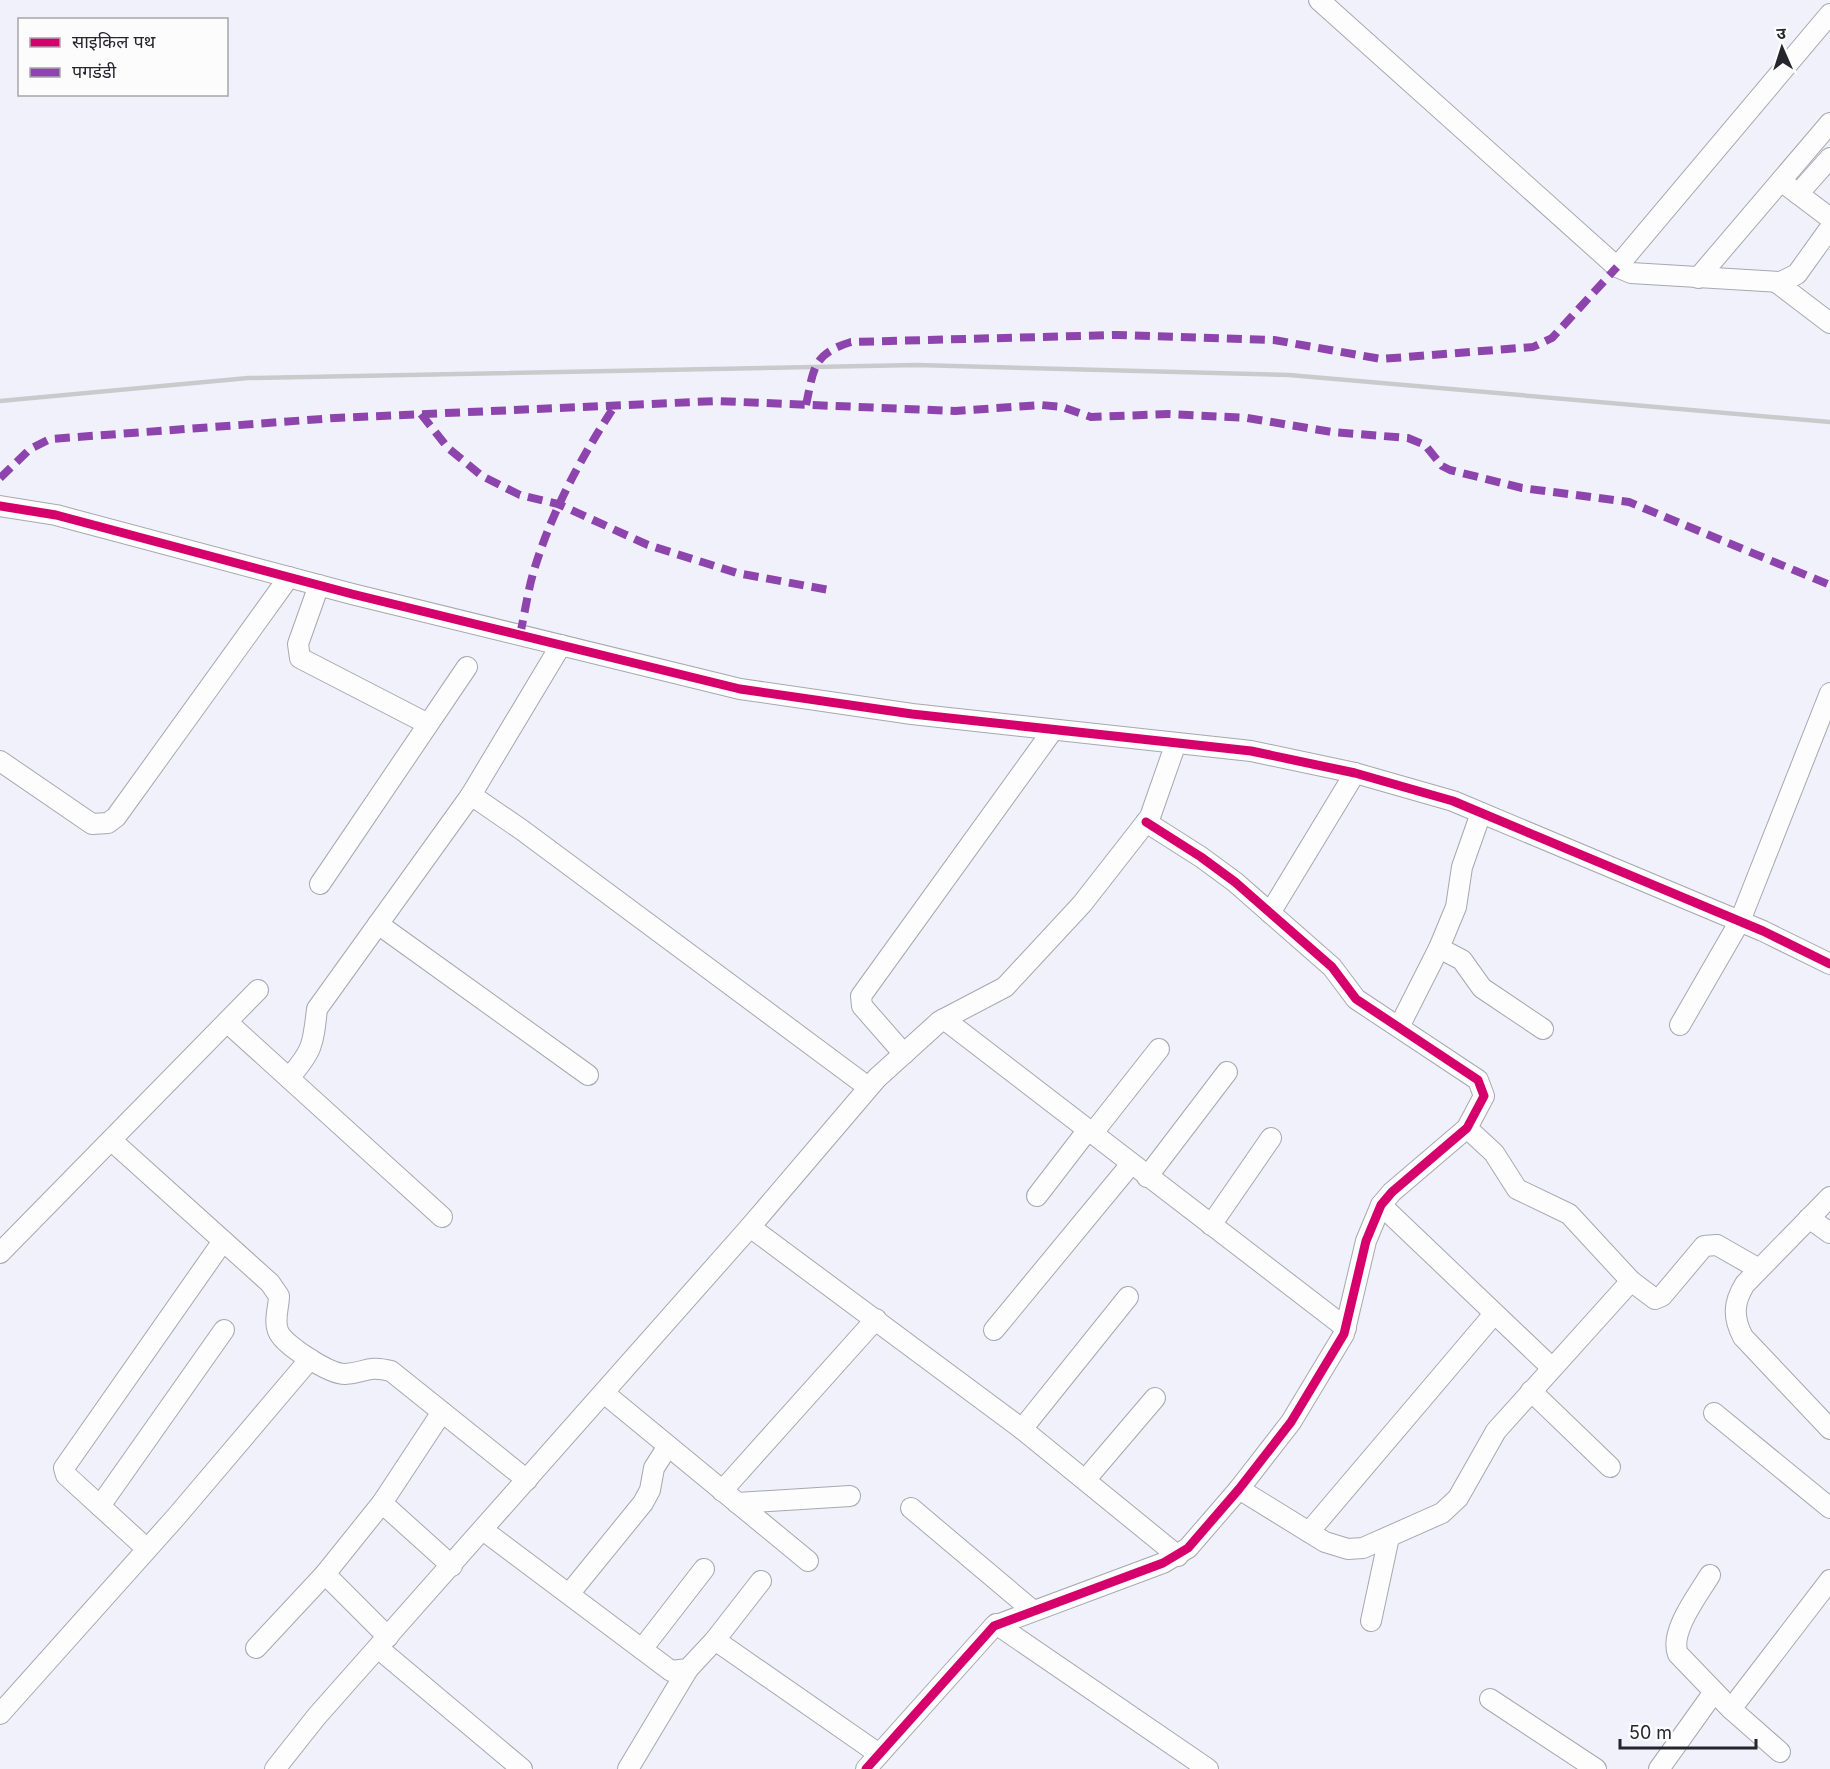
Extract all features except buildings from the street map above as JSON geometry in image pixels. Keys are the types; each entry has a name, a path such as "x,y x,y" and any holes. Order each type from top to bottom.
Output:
{"street":[{"path":"1318,0 1617,267 1631,273 1787,281 1797,274 1830,228"},
{"path":"1617,267 1830,14"},
{"path":"1698,278 1830,123"},
{"path":"1798,194 1830,158"},
{"path":"1781,181 1830,218"},
{"path":"1776,282 1830,323"},
{"path":"0,506 56,515 320,585 740,689 912,714 1251,751 1355,773 1432,793 1740,921 1830,964"},
{"path":"0,760 92,824 108,823 116,817 289,577"},
{"path":"320,585 298,644 300,658 428,724"},
{"path":"289,1078 312,1049 317,1009 471,795 561,645"},
{"path":"320,884 467,667"},
{"path":"1680,1025 1740,921 1830,693"},
{"path":"904,1054 862,1006 861,996 1053,730"},
{"path":"275,1769 383,1642 750,1227 868,1087 944,1019 996,994 1014,978 1082,904 1146,822 1176,743"},
{"path":"1270,913 1355,773"},
{"path":"471,795 522,830 868,1087"},
{"path":"1399,1027 1439,948 1459,899 1462,867 1481,813"},
{"path":"866,1769 985,1633 996,1624 1178,1556 1188,1548 1239,1489 1291,1422 1346,1328 1366,1241 1381,1205 1392,1192 1467,1128 1482,1104 1482,1084 1356,999 1332,966 1219,870 1146,822"},
{"path":"378,924 588,1075"},
{"path":"1439,948 1462,960 1482,988 1543,1029"},
{"path":"0,1253 258,990"},
{"path":"944,1019 1346,1328"},
{"path":"227,1022 442,1217"},
{"path":"1037,1196 1159,1049"},
{"path":"1147,1177 1227,1072"},
{"path":"1467,1128 1494,1153 1517,1189 1569,1214 1631,1281 1651,1297 1659,1298 1698,1251 1710,1245 1717,1245 1759,1269"},
{"path":"1211,1225 1271,1138"},
{"path":"111,1140 270,1283 279,1296 276,1322 279,1334 324,1370 337,1374 347,1374 373,1367 391,1371 527,1480"},
{"path":"994,1330 1131,1164"},
{"path":"1830,1197 1759,1269 1737,1297 1736,1324 1743,1337 1830,1429"},
{"path":"1381,1205 1552,1368"},
{"path":"1809,1218 1830,1233"},
{"path":"750,1227 1022,1429 1178,1556"},
{"path":"147,1549 66,1475 67,1461 224,1241"},
{"path":"1239,1489 1336,1547 1348,1549 1363,1548 1451,1506 1496,1431 1631,1281"},
{"path":"1022,1429 1128,1297"},
{"path":"1309,1532 1494,1314"},
{"path":"730,1497 876,1319"},
{"path":"100,1506 224,1330"},
{"path":"0,1714 147,1549 310,1359"},
{"path":"1531,1391 1610,1467"},
{"path":"604,1393 808,1561"},
{"path":"1086,1479 1155,1398"},
{"path":"256,1648 325,1574 382,1503 442,1412"},
{"path":"1714,1413 1830,1509"},
{"path":"569,1594 643,1503 650,1490 654,1468 668,1446"},
{"path":"730,1497 850,1496"},
{"path":"382,1503 452,1566"},
{"path":"911,1508 1032,1610"},
{"path":"483,1530 671,1671 688,1669"},
{"path":"1371,1621 1389,1537"},
{"path":"642,1649 704,1569"},
{"path":"325,1574 383,1642 522,1769"},
{"path":"1710,1575 1675,1640 1678,1654 1731,1709 1780,1752"},
{"path":"1731,1709 1830,1580"},
{"path":"628,1769 688,1669 715,1640 761,1581"},
{"path":"996,1624 1208,1769"},
{"path":"715,1640 879,1754"},
{"path":"1659,1769 1714,1692"},
{"path":"1490,1699 1596,1769"}],"railway":[{"path":"0,401 248,378 917,365 1289,375 1830,422"}],"marked path":[{"path":"806,405 817,364 829,352 851,342 1116,335 1274,340 1381,359 1533,347 1552,338 1617,267"},
{"path":"0,478 30,449 50,439 335,418 717,401 955,411 1041,405 1062,407 1091,417 1168,414 1247,418 1332,432 1408,438 1425,445 1442,466 1450,470 1522,488 1629,502 1830,585"},
{"path":"520,635 528,592 550,525 579,465 614,407"},
{"path":"421,414 448,448 482,476 520,495 558,504 648,545 737,573 829,590"}],"cycle path":[{"path":"0,506 56,515 352,594 740,689 912,714 1251,751 1355,773 1453,801 1763,931 1830,964"},
{"path":"866,1769 994,1626 1163,1563 1188,1548 1239,1489 1291,1422 1344,1334 1366,1241 1381,1205 1392,1192 1467,1128 1484,1096 1478,1080 1356,999 1332,967 1235,882 1146,822"}]}
